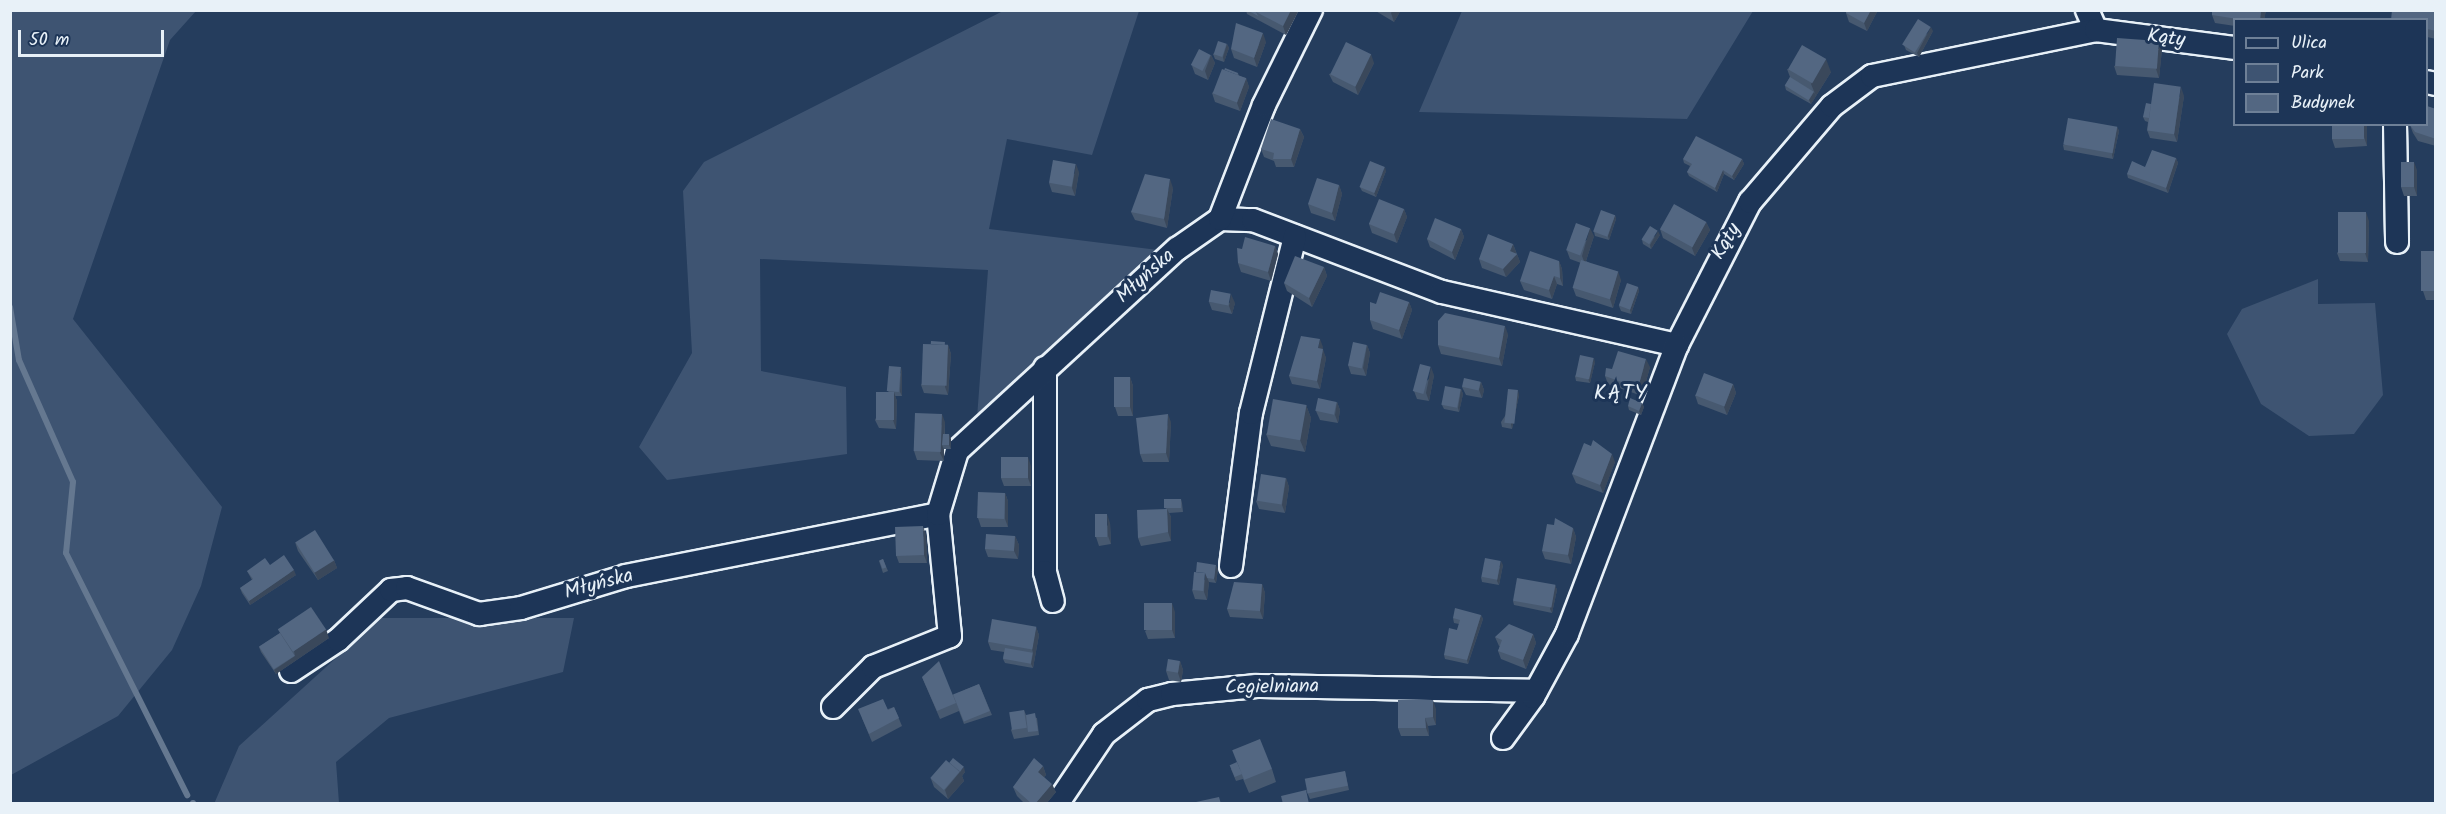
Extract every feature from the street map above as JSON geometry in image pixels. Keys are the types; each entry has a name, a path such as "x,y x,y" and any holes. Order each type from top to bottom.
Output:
{"street":[{"path":"1311,10 1264,105 1220,219 1254,220 1442,292 1677,345 1567,634 1536,691 1503,738"},
{"name":"Kąty","path":"1677,345 1750,202 1840,100 1872,76 1902,66 2091,20 2233,48"},
{"path":"2395,126 2397,242"},
{"name":"Młyńska","path":"833,707 873,667 950,636 938,514 957,451 1177,249 1220,219"},
{"path":"1231,566 1251,413 1295,236"},
{"path":"1045,368 1045,572 1053,601"},
{"name":"Młyńska","path":"291,671 338,640 391,591 407,588 479,614 521,608 626,576 938,514"},
{"name":"Cegielniana","path":"1057,804 1104,734 1148,700 1172,694 1257,686 1536,691"}],"green space":[{"path":"11,10 196,11 170,40 73,319 222,507 201,586 172,650 118,716 11,775"},
{"path":"1462,10 1753,11 1687,119 1419,112"},
{"path":"1003,11 1139,11 1092,155 1007,139 989,229 1166,251 977,418 988,270 760,259 761,371 846,387 847,454 667,480 639,447 692,353 683,191 704,162"},
{"path":"2318,279 2318,304 2375,303 2383,395 2354,434 2309,436 2261,404 2227,334 2242,309"},
{"path":"380,618 574,618 563,672 389,718 336,762 339,803 214,804 239,746"}],"building":[{"path":"1247,10 1257,10 1258,16"},
{"path":"1257,10 1291,10 1283,26 1256,12"},
{"path":"1847,10 1871,10 1864,23 1846,13"},
{"path":"2212,10 2261,10 2260,18 2233,18 2212,15"},
{"path":"2392,10 2436,10 2436,31 2428,29 2428,18 2391,18"},
{"path":"1918,19 1931,27 1915,52 1902,44"},
{"path":"1236,23 1263,33 1254,58 1231,49"},
{"path":"2117,38 2159,41 2157,69 2115,66"},
{"path":"1218,41 1227,44 1222,57 1214,54"},
{"path":"1346,42 1371,54 1355,87 1330,74"},
{"path":"1802,45 1826,59 1812,83 1788,69"},
{"path":"1199,49 1211,55 1202,71 1191,65"},
{"path":"1225,68 1238,73 1237,75 1224,70"},
{"path":"1222,69 1246,78 1237,103 1213,93"},
{"path":"1790,77 1814,92 1808,100 1785,85"},
{"path":"2154,83 2181,87 2174,134 2147,131"},
{"path":"2146,103 2151,104 2149,118 2143,117"},
{"path":"2428,106 2436,109 2436,139 2415,132 2411,126 2428,126"},
{"path":"2068,118 2117,127 2113,153 2063,145"},
{"path":"1271,119 1300,129 1291,159 1273,159 1274,153 1261,149"},
{"path":"2332,126 2364,126 2364,139 2332,139"},
{"path":"1696,136 1742,159 1732,176 1723,170 1715,188 1687,172 1692,164 1683,159"},
{"path":"2152,150 2176,158 2166,188 2127,174 2132,161 2145,167"},
{"path":"1053,160 1076,164 1072,187 1049,183"},
{"path":"1370,161 1385,167 1374,193 1360,187"},
{"path":"2401,162 2414,162 2414,187 2401,187"},
{"path":"1145,174 1170,179 1164,219 1131,212"},
{"path":"1317,178 1339,185 1332,213 1308,204"},
{"path":"1379,199 1404,209 1394,234 1369,224"},
{"path":"1674,204 1706,222 1692,247 1660,229"},
{"path":"1601,210 1615,215 1607,237 1593,232"},
{"path":"2338,212 2366,212 2366,253 2338,253"},
{"path":"1435,218 1461,229 1452,252 1427,239"},
{"path":"1576,223 1590,228 1580,255 1566,250"},
{"path":"1650,226 1658,231 1649,244 1642,240"},
{"path":"1488,234 1513,244 1510,251 1517,254 1503,269 1479,259"},
{"path":"1245,237 1275,246 1268,272 1238,263 1237,248 1242,249"},
{"path":"1530,251 1559,261 1560,278 1554,276 1549,290 1520,281"},
{"path":"2421,251 2436,251 2436,291 2421,291"},
{"path":"1295,256 1324,267 1309,298 1284,283"},
{"path":"1581,260 1618,271 1610,299 1573,288"},
{"path":"1627,283 1638,287 1630,310 1619,306"},
{"path":"1211,290 1231,294 1228,306 1209,302"},
{"path":"1380,292 1409,302 1399,330 1370,320 1370,302 1376,304"},
{"path":"1445,313 1505,326 1499,358 1438,345 1438,321"},
{"path":"1301,336 1320,339 1318,348 1323,349 1317,381 1289,376"},
{"path":"931,341 945,342 945,345 931,344"},
{"path":"1353,342 1367,345 1362,368 1348,365"},
{"path":"923,344 948,345 947,386 922,385"},
{"path":"1618,351 1646,359 1638,388 1605,376 1606,368 1612,369"},
{"path":"1580,355 1594,358 1589,379 1575,377"},
{"path":"1420,364 1431,367 1423,394 1413,391"},
{"path":"889,366 901,367 899,392 887,391"},
{"path":"1704,373 1733,384 1724,407 1695,395"},
{"path":"1114,377 1130,377 1130,407 1114,407"},
{"path":"1464,378 1481,382 1479,391 1462,387"},
{"path":"1445,386 1461,389 1457,408 1441,405"},
{"path":"1508,389 1518,390 1514,424 1504,423"},
{"path":"876,392 894,392 894,420 876,420"},
{"path":"1318,398 1337,402 1334,415 1315,411"},
{"path":"1630,398 1642,403 1639,411 1628,406"},
{"path":"1273,399 1306,405 1300,440 1267,434"},
{"path":"915,413 942,414 941,452 914,451"},
{"path":"1168,414 1166,453 1140,454 1136,418"},
{"path":"943,434 949,434 949,445 942,445"},
{"path":"1593,440 1612,454 1600,485 1572,474 1584,443 1591,446"},
{"path":"1001,457 1028,457 1028,478 1001,478"},
{"path":"1261,474 1286,478 1281,505 1257,501"},
{"path":"978,492 1005,493 1004,519 977,518"},
{"path":"1164,499 1181,499 1181,508 1164,508"},
{"path":"1167,509 1168,532 1138,538 1137,510"},
{"path":"1095,514 1107,514 1107,537 1095,537"},
{"path":"1555,518 1573,528 1568,555 1542,551 1547,524 1554,525"},
{"path":"923,526 924,555 896,556 895,527"},
{"path":"315,530 334,561 315,573 295,542"},
{"path":"986,534 1015,536 1014,551 985,549"},
{"path":"284,555 294,570 249,601 240,588 253,579 247,571 265,558 270,565"},
{"path":"1485,558 1501,561 1497,580 1481,577"},
{"path":"883,559 886,567 882,569 879,560"},
{"path":"1197,562 1216,565 1214,579 1207,578 1205,573 1196,572"},
{"path":"1194,572 1205,573 1203,591 1192,590"},
{"path":"1517,578 1555,585 1551,607 1513,601"},
{"path":"1234,582 1262,584 1260,611 1227,609"},
{"path":"1144,603 1172,603 1172,630 1144,630"},
{"path":"311,607 326,629 293,652 278,629"},
{"path":"1455,608 1481,615 1467,660 1444,655 1449,628 1457,630 1460,620 1453,618"},
{"path":"992,619 1036,627 1032,649 988,642"},
{"path":"1509,624 1533,634 1523,660 1498,651 1502,640 1495,637"},
{"path":"280,633 295,656 274,669 259,647"},
{"path":"1005,648 1033,653 1031,664 1003,659"},
{"path":"1168,659 1180,661 1178,673 1166,671"},
{"path":"939,661 956,703 937,711 922,677"},
{"path":"979,684 990,711 964,721 953,694"},
{"path":"883,699 888,710 894,707 899,718 869,734 858,709"},
{"path":"1398,700 1433,700 1433,717 1425,718 1426,728 1398,728"},
{"path":"1024,710 1027,728 1012,730 1009,712"},
{"path":"1035,713 1038,731 1028,732 1026,715"},
{"path":"1260,739 1272,769 1244,780 1232,750"},
{"path":"953,758 964,767 960,771 949,763"},
{"path":"1034,758 1043,766 1038,772 1052,784 1035,804 1032,804 1013,787"},
{"path":"946,760 960,772 944,790 930,778"},
{"path":"1237,762 1242,774 1235,777 1230,765"},
{"path":"1345,771 1348,786 1308,794 1305,779"},
{"path":"1306,790 1309,804 1283,804 1281,796"},
{"path":"1219,797 1221,804 1196,804 1196,802"}],"waterway":[{"path":"10,307 19,360 73,482 66,553 187,795"}],"district":[{"name":"KĄTY","path":"1621,394"}]}
